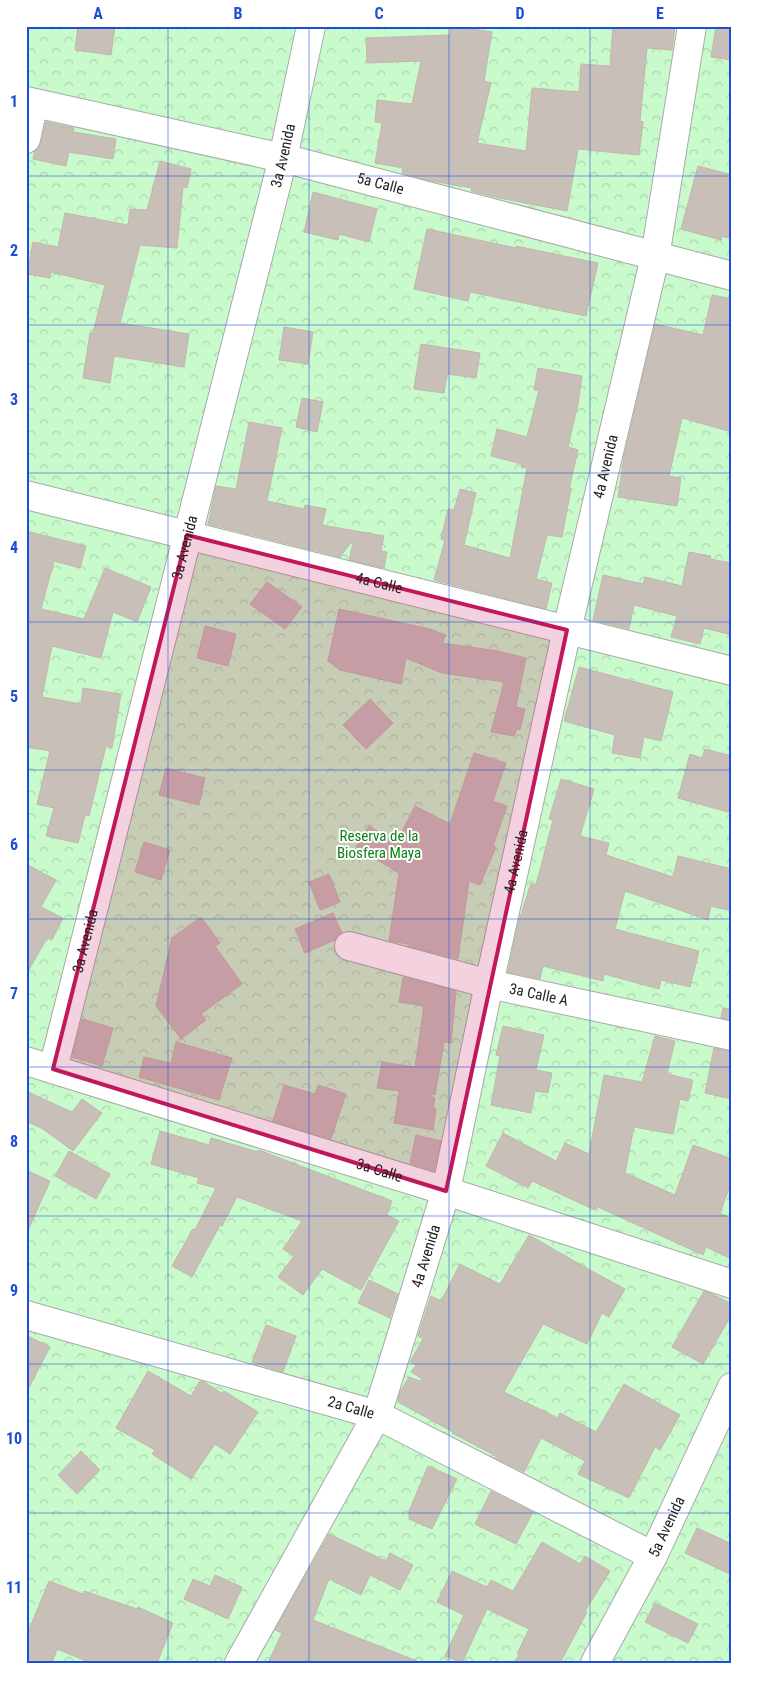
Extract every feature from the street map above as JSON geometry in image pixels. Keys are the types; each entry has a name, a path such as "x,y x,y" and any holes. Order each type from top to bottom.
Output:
{"street":[{"name":"3a Avenida","path":"53,1069 283,158 311,26"},
{"name":"4a Avenida","path":"239,1663 377,1415 446,1191 489,984 567,630 655,257 692,26"},
{"name":"5a Calle","path":"30,102 283,158 732,276"},
{"path":"26,139 30,102"},
{"name":"4a Calle","path":"26,495 732,671"},
{"name":"3a Calle A","path":"349,946 489,984 732,1036"},
{"name":"3a Calle","path":"26,1061 446,1191 732,1284"},
{"name":"2a Calle","path":"26,1314 377,1415 653,1556"},
{"name":"5a Avenida","path":"595,1663 653,1556 732,1387"}],"highlighted area":[{"path":"187,535 567,630 446,1191 53,1069"}],"green space":[{"name":"Reserva de la Biosfera Maya","path":"26,26 732,26 732,1663 26,1663"}],"building":[{"path":"78,26 115,26 111,55 75,50"},
{"path":"451,26 492,32 484,81 491,83 477,143 526,151 532,88 579,92 581,64 610,66 613,26 675,26 672,50 647,48 640,121 643,122 639,155 578,149 567,211 499,198 471,191 472,188 431,181 402,173 403,168 375,163 382,123 375,122 377,100 412,104 421,61 367,63 366,38 450,35"},
{"path":"716,26 732,26 732,60 711,57"},
{"path":"46,122 74,128 73,132 116,139 113,159 69,152 66,166 33,159 35,151 41,142"},
{"path":"160,161 191,169 187,188 183,187 177,248 140,245 120,323 189,334 184,367 114,356 110,383 83,378 90,333 93,333 105,285 51,272 50,278 27,274 33,242 58,247 65,213 128,225 130,209 147,210"},
{"path":"698,166 732,175 732,239 722,236 721,240 681,229"},
{"path":"313,192 377,209 369,242 339,234 338,240 304,232"},
{"path":"427,229 598,263 586,316 470,292 468,301 414,289"},
{"path":"712,295 732,299 732,432 682,418 669,476 681,478 677,506 618,497 624,457 655,324 703,335"},
{"path":"284,327 313,332 308,364 279,360"},
{"path":"421,344 480,353 476,378 447,374 444,393 414,389"},
{"path":"538,368 582,376 568,447 578,450 569,489 571,489 562,537 547,535 536,579 552,583 546,609 434,580 445,540 441,539 448,509 454,510 460,489 476,493 464,545 510,558 527,468 521,467 522,464 491,456 497,429 527,437 539,390 534,390"},
{"path":"302,398 323,402 317,432 296,427"},
{"path":"249,422 282,428 267,501 304,509 305,505 326,509 322,525 384,536 381,551 387,552 384,568 349,560 354,539 340,557 208,524 216,486 236,489"},
{"path":"26,531 86,546 80,568 54,561 41,609 84,619 105,568 151,587 137,622 113,612 101,658 52,646 42,697 81,704 83,688 121,694 112,748 106,746 89,816 85,815 78,843 46,836 54,808 37,804 50,751 26,747"},
{"path":"689,552 711,556 710,559 732,563 732,635 704,628 700,644 671,637 677,616 634,605 629,629 593,620 603,575 643,584 645,577 682,586"},
{"path":"267,582 302,607 285,629 250,604"},
{"path":"339,609 430,629 446,635 442,643 498,651 526,658 516,707 525,709 520,730 517,729 514,736 491,732 504,682 442,673 406,658 401,684 340,670 328,661"},
{"path":"205,626 236,634 228,666 197,658"},
{"path":"579,667 673,692 661,741 644,737 640,758 612,753 615,735 564,721"},
{"path":"370,699 393,723 366,749 343,725"},
{"path":"705,749 732,756 732,801 728,812 678,798 690,754 702,758"},
{"path":"474,753 506,763 493,801 507,806 493,846 496,847 480,885 469,881 458,959 408,946 408,944 389,941 399,873 356,847 369,826 396,843 415,806 450,824"},
{"path":"166,768 205,778 199,805 159,795"},
{"path":"561,779 594,789 580,836 609,843 606,855 673,877 678,856 732,869 732,911 711,906 708,920 625,891 615,929 699,951 690,987 661,980 659,989 604,974 603,981 543,966 540,979 508,972 518,924 531,883 536,885 553,820 549,819"},
{"path":"144,842 170,850 161,880 135,872"},
{"path":"26,864 56,880 41,907 63,918 52,940 47,938 26,975"},
{"path":"329,874 340,902 320,910 309,882"},
{"path":"333,913 342,933 335,940 305,953 295,929"},
{"path":"201,917 220,943 215,946 242,984 201,1014 206,1020 181,1039 156,1006 172,938"},
{"path":"403,977 456,991 451,1043 444,1042 435,1095 428,1094 435,1098 433,1108 436,1109 433,1130 394,1123 399,1091 377,1088 382,1062 415,1067 424,1006 399,1002"},
{"path":"723,1008 732,1009 732,1020 721,1018"},
{"path":"82,1019 113,1028 102,1066 72,1057"},
{"path":"503,1026 544,1035 536,1070 552,1073 548,1093 535,1091 531,1113 491,1105 500,1056 496,1055"},
{"path":"655,1036 675,1041 667,1074 693,1080 688,1101 680,1099 673,1134 634,1127 625,1173 675,1195 693,1145 732,1159 732,1180 720,1213 732,1219 732,1259 706,1247 703,1255 596,1206 595,1210 532,1181 528,1188 486,1166 503,1133 556,1161 565,1143 589,1154 604,1075 642,1082"},
{"path":"176,1042 232,1058 219,1100 139,1077 144,1057 171,1063"},
{"path":"714,1048 732,1051 732,1099 705,1093"},
{"path":"284,1085 315,1094 318,1085 346,1094 331,1139 273,1121"},
{"path":"26,1091 72,1112 82,1099 102,1113 73,1151 43,1129 26,1121"},
{"path":"160,1131 209,1145 211,1138 258,1152 259,1150 392,1201 387,1215 399,1221 361,1290 322,1269 303,1295 278,1277 294,1256 283,1249 302,1221 237,1197 192,1277 172,1266 193,1229 195,1230 216,1188 197,1183 199,1178 151,1164"},
{"path":"416,1135 441,1141 434,1171 410,1163"},
{"path":"69,1151 110,1174 96,1199 55,1176"},
{"path":"26,1170 50,1181 26,1235"},
{"path":"529,1235 625,1289 609,1317 602,1313 587,1344 543,1324 504,1392 558,1418 560,1413 596,1432 624,1384 680,1415 660,1450 655,1447 629,1498 578,1474 585,1461 541,1438 524,1472 495,1458 496,1456 398,1402 400,1392 409,1377 420,1381 422,1379 411,1372 416,1365 410,1362 423,1339 418,1336 431,1296 441,1301 460,1264 500,1284"},
{"path":"369,1280 398,1294 390,1318 358,1303"},
{"path":"704,1291 732,1304 732,1314 703,1364 672,1347"},
{"path":"266,1325 296,1336 283,1372 252,1362"},
{"path":"26,1335 50,1347 26,1393"},
{"path":"148,1371 191,1396 200,1381 204,1382 223,1394 224,1391 258,1412 230,1454 215,1444 191,1479 152,1454 155,1450 116,1428"},
{"path":"81,1451 100,1470 77,1494 58,1475"},
{"path":"428,1466 457,1479 432,1529 409,1519 409,1511"},
{"path":"491,1491 533,1512 516,1544 475,1524"},
{"path":"697,1528 732,1544 732,1575 685,1553"},
{"path":"329,1534 386,1561 390,1553 413,1565 400,1590 370,1575 361,1595 329,1579 313,1620 417,1661 417,1663 268,1663 282,1633 275,1630"},
{"path":"542,1542 580,1564 585,1556 610,1571 585,1611 587,1612 560,1663 515,1663 519,1655 517,1654 529,1629 487,1609 462,1663 445,1656 464,1615 437,1602 452,1571 487,1587 491,1580 513,1591"},
{"path":"215,1575 242,1587 228,1619 184,1599 193,1579 210,1586"},
{"path":"49,1581 83,1594 84,1591 137,1609 138,1607 173,1623 157,1663 91,1663 57,1649 52,1663 26,1663 26,1637"},
{"path":"655,1603 698,1624 688,1643 645,1622"}]}
